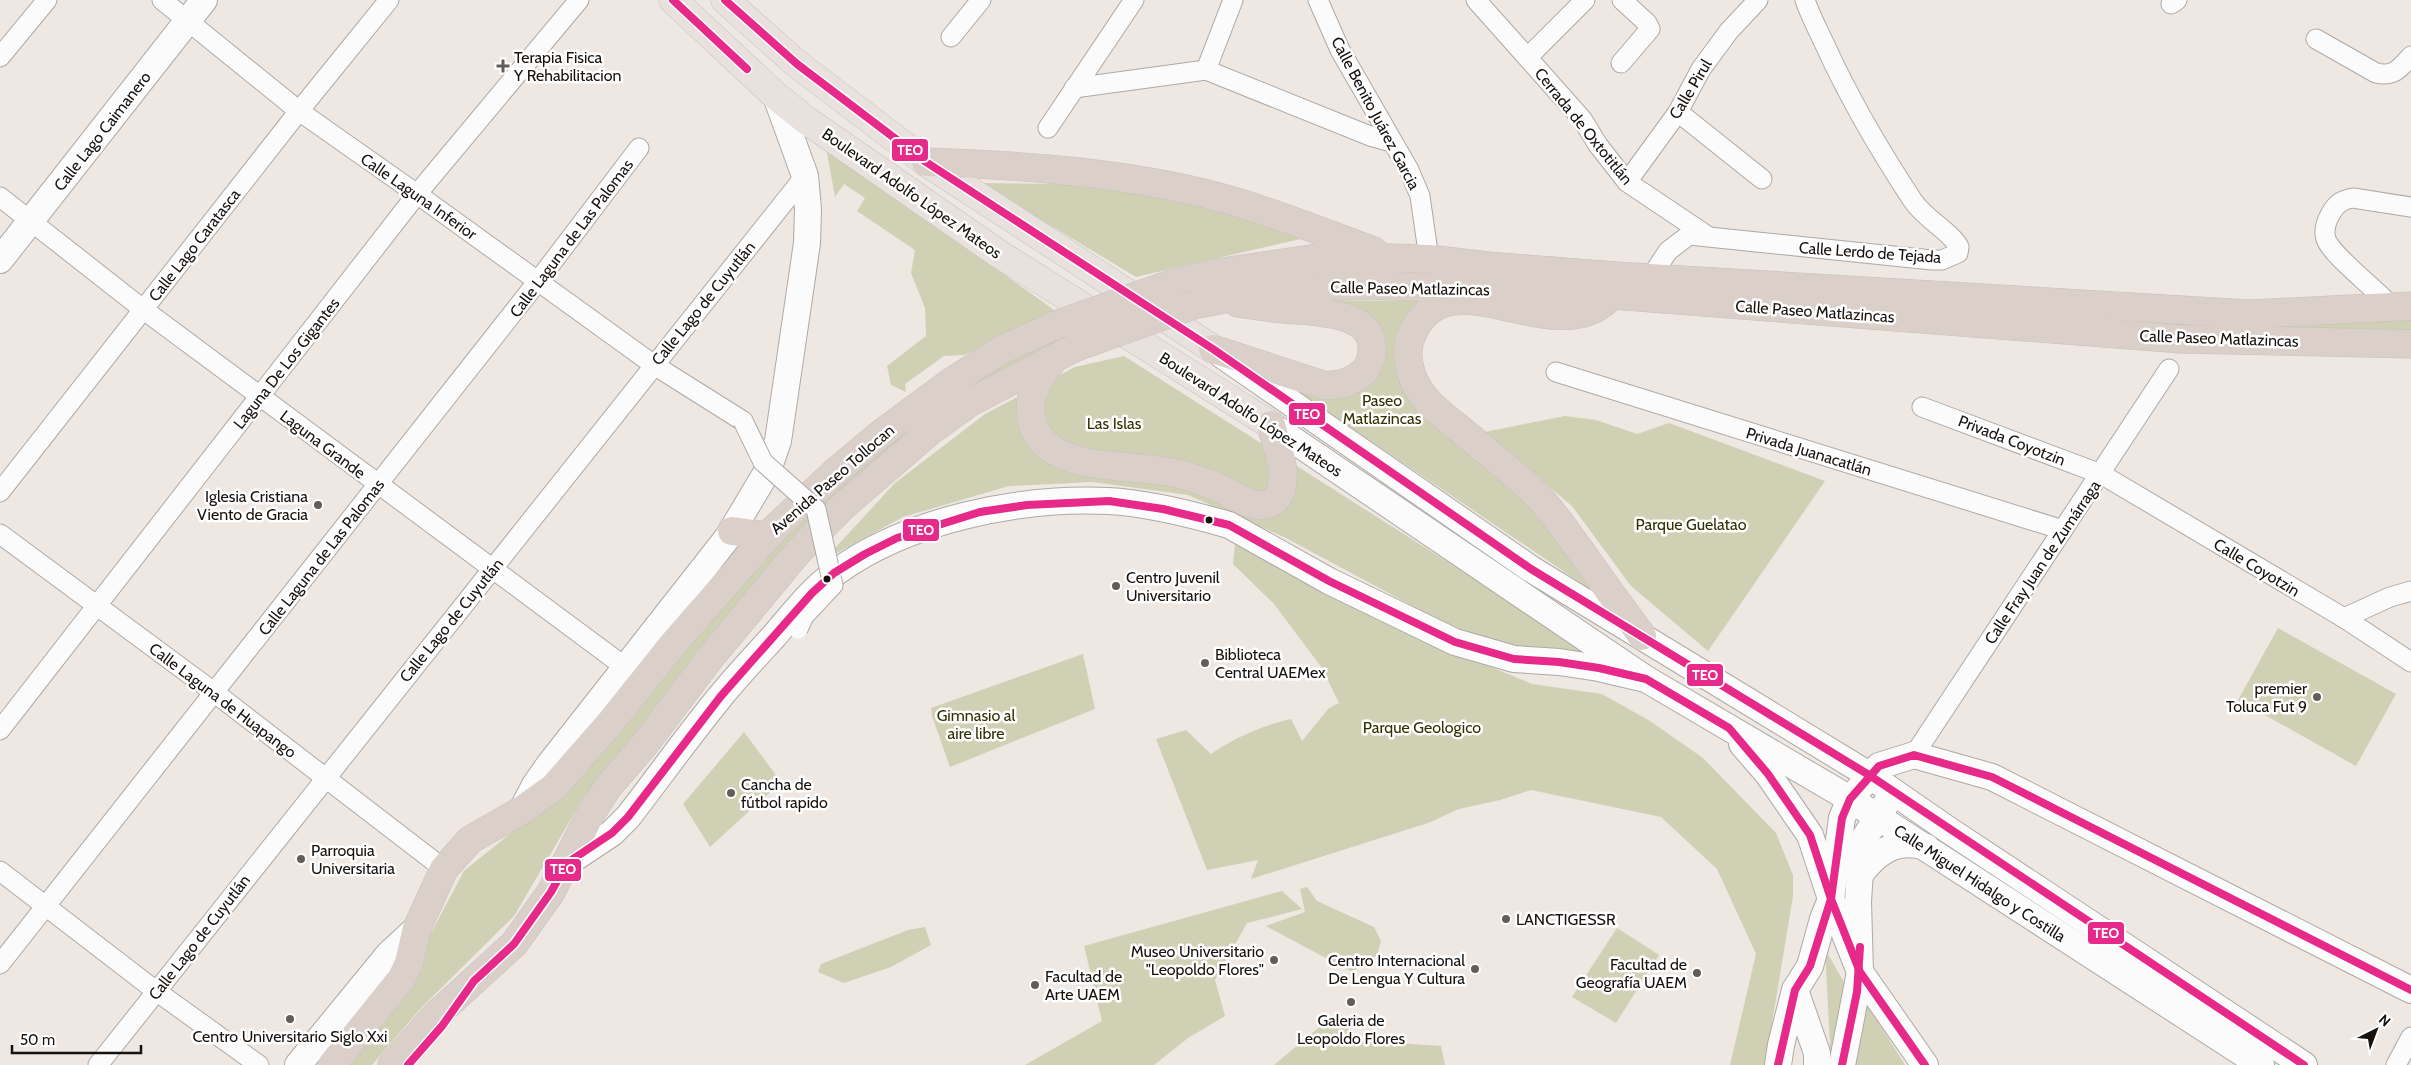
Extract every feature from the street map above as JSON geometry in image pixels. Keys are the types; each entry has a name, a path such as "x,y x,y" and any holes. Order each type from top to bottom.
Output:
{"highway":[{"path":"926,162 974,164 1127,178 1191,190 1253,207 1392,258"},
{"name":"Avenida Paseo Tollocan","path":"332,1065 402,978 409,963 417,928 444,869 470,840 522,810 554,787 674,643 767,536 868,444 951,382 1001,350 1056,325 1171,284 1216,273 1317,258 1392,258"},
{"name":"Calle Paseo Matlazincas","path":"1392,258 1428,259 1488,266 1650,278 2249,314 2401,306"},
{"name":"Calle Paseo Matlazincas","path":"1220,301 1287,287 1369,285 1514,290 1612,295 2181,339 2411,344"},
{"path":"1514,290 1528,303 1532,311"},
{"path":"1612,295 1597,308 1576,316 1554,316 1460,299 1441,304 1425,315 1413,331 1408,351 1411,372 1415,383 1428,402 1534,492 1558,520 1642,636"},
{"path":"1213,349 1305,379 1331,385 1348,382 1358,377 1368,365 1372,352 1370,338 1366,332 1353,320 1344,316 1220,301"},
{"name":"Avenida Paseo Tollocan","path":"392,1065 435,1016 514,944 551,892 590,815 608,788 710,658 798,552 842,507 929,432 969,403 1066,352 1193,305 1220,301"},
{"path":"1066,352 1044,370 1032,393 1031,414 1041,440 1050,448 1070,459 1159,469 1217,487 1257,506 1265,505 1279,495 1284,476 1282,462 1270,425"},
{"path":"732,531 767,536"}],"main road":[{"name":"Calle Lago Caimanero","path":"0,260 204,0"},
{"name":"Boulevard Adolfo López Mateos","path":"673,0 776,96 814,126 999,254 1270,425 1646,679 1850,799"},
{"name":"Boulevard Adolfo López Mateos","path":"725,0 797,64 926,162 1213,349 1531,569 1869,775"},
{"path":"522,810 535,785 549,765 732,531 768,470 778,441 807,243 808,209 805,176 776,96"},
{"path":"567,863 612,833 628,817 721,696 812,593 834,573 865,554 898,538 931,526 990,510 1054,502 1108,501 1162,509 1212,520 1229,525 1329,580 1454,642 1514,659 1589,666 1646,679"},
{"path":"1729,728 1768,774 1810,835 1831,899 1860,972 1925,1065"},
{"path":"1842,1065 1860,972 1858,901 1862,842 1894,793 1914,755"},
{"path":"1778,1065 1781,1044 1796,990 1810,966 1831,899 1842,818 1850,799 1869,775 1879,766 1914,755 1992,777 2411,990"},
{"name":"Calle Miguel Hidalgo y Costilla","path":"1869,775 2304,1065"},
{"name":"Calle Miguel Hidalgo y Costilla","path":"1850,799 2261,1065"},
{"path":"1859,876 1870,860 1891,848 1908,844 1926,847"},
{"name":"Avenida Paseo Tollocan","path":"298,1065 389,954 417,928"},
{"name":"Avenida Paseo Tollocan","path":"408,1065 442,1026 474,981"},
{"path":"1796,990 1817,1053 1817,1065"}],"street":[{"path":"0,57 47,0"},
{"name":"Calle Laguna Inferior","path":"162,0 299,111 418,194 654,365 743,420 763,462 816,510 833,585 804,616 798,629"},
{"name":"Calle Lago Caratasca","path":"0,492 299,111 389,0"},
{"name":"Laguna De Los Gigantes","path":"0,730 418,194 579,0"},
{"path":"951,37 980,0"},
{"path":"1048,128 1134,0"},
{"path":"1206,70 1233,0"},
{"name":"Calle Benito Juárez Garcia","path":"1318,0 1340,50 1409,170 1420,196 1428,259"},
{"name":"Cerrada de Oxtotitlán","path":"1476,0 1582,119 1598,145 1627,182 1706,235"},
{"path":"1528,57 1585,0"},
{"path":"1621,63 1650,28 1622,0"},
{"name":"Calle Pirul","path":"1627,182 1678,112 1701,69 1729,31 1758,0"},
{"name":"Calle Lerdo de Tejada","path":"1650,278 1668,251 1678,241 1689,235 1706,235 1737,241 1932,260 1942,260 1958,253 1959,247 1954,240 1936,226 1914,203 1866,126 1838,73 1804,0"},
{"path":"2316,39 2376,73 2385,75 2397,72 2411,56"},
{"path":"1074,88 1206,70 1370,136 1392,142"},
{"path":"1678,112 1762,179"},
{"name":"Calle Laguna de Las Palomas","path":"0,964 215,693 640,148"},
{"name":"Calle Lago de Cuyutlán","path":"98,1065 805,176"},
{"name":"Laguna Grande","path":"0,197 144,310 625,667"},
{"path":"2401,306 2334,251 2326,239 2326,227 2336,205 2344,200 2353,198 2411,207"},
{"name":"Calle Fray Juan de Zumárraga","path":"1914,755 2169,370"},
{"name":"Privada Juanacatlán","path":"1556,372 2063,530"},
{"name":"Privada Coyotzin","path":"1922,407 2101,474"},
{"name":"Calle Coyotzin","path":"2101,474 2344,618 2411,662"},
{"name":"Calle Laguna de Huapango","path":"0,534 215,693 444,869"},
{"path":"2344,618 2390,597 2411,591"},
{"path":"2390,597 2411,608"},
{"path":"0,871 156,991 259,1065"},
{"path":"2396,1065 2411,1037"}],"green space":[{"path":"826,147 1057,312 964,355 944,356 905,384 906,392 891,385 887,366 926,336 925,308 911,273 915,250 857,211 865,198 844,184 835,197"},
{"path":"980,183 1070,184 1178,199 1305,238 1136,277"},
{"path":"1293,269 1366,269 2411,320 2411,340 1396,276 1101,327 809,529 584,797 514,916 423,1006 372,1065 341,1065 406,980 464,871 564,790 773,539 941,400 1052,336"},
{"name":"Paseo Matlazincas","path":"1280,300 1430,301 1397,348 1533,506 1603,598 1285,383 1321,394 1380,340"},
{"name":"Las Islas","path":"1124,356 1597,657 1496,646 1437,619 1286,538 1188,495 1092,482 1009,486 903,517 824,560 895,483 985,414 1075,367"},
{"name":"Parque Guelatao","path":"1565,416 1596,420 1637,434 1669,423 1825,481 1708,651 1631,586 1572,506 1484,432"},
{"name":"Parque Geologico","path":"1235,544 1378,620 1532,684 1602,694 1650,721 1703,758 1776,833 1793,875 1793,896 1765,1065 1730,1065 1756,954 1717,869 1661,817 1531,790 1500,800 1459,809 1428,823 1251,879 1258,860 1207,870 1156,739 1186,730 1211,754 1249,733 1291,719 1302,741 1329,708 1339,703 1322,668 1274,604 1233,564"},
{"name":"premier Toluca Fut 9","path":"2278,628 2396,694 2356,766 2238,700"},
{"name":"Gimnasio al aire libre","path":"1083,654 1095,709 950,767 932,716 931,708"},
{"name":"Cancha de fútbol rapido","path":"744,732 781,782 710,847 683,804"},
{"path":"1307,887 1317,901 1374,927 1381,941 1377,955 1352,972 1266,926 1305,912 1300,889"},
{"path":"1282,891 1302,909 1247,923 1215,980 1225,1016 1188,1038 1154,1065 1025,1065 1102,1021 1084,946"},
{"path":"925,927 931,945 891,967 844,983 818,972 821,964 908,930"},
{"path":"1617,928 1659,955 1616,1023 1572,997"},
{"path":"1825,949 1845,984 1830,1065 1827,1065 1830,1043"},
{"path":"1863,998 1905,1065 1850,1065"},
{"path":"1323,1024 1349,1028 1351,1040 1441,1046 1445,1065 1274,1065"}],"transit line":[{"name":"TEO","path":"673,0 747,69"},
{"name":"TEO","path":"725,0 797,64 926,162 1213,349 1531,569 1869,775 2304,1065"},
{"name":"TEO","path":"408,1065 442,1026 474,981 514,944 551,892 567,863 612,833 628,817 721,696 812,593 834,573 865,554 897,538 980,512 1027,505 1109,501 1163,509 1229,525 1329,581 1455,642 1514,659 1559,662 1599,668 1646,679 1729,728 1768,774 1810,835 1831,899 1860,972 1925,1065"},
{"name":"TEO","path":"1778,1065 1795,990 1810,966 1831,899 1842,818 1850,799 1879,766 1914,755 1992,777 2411,990"},
{"name":"TEO","path":"1842,1065 1857,992 1860,947"}],"place":[{"name":"Terapia Fisica Y Rehabilitacion","path":"503,66"},
{"name":"Iglesia Cristiana Viento de Gracia","path":"318,505"},
{"name":"Centro Juvenil Universitario","path":"1116,586"},
{"name":"Biblioteca Central UAEMex","path":"1205,663"},
{"name":"premier Toluca Fut 9","path":"2317,697"},
{"name":"Cancha de fútbol rapido","path":"731,793"},
{"name":"Parroquia Universitaria","path":"301,859"},
{"name":"LANCTIGESSR","path":"1506,919"},
{"name":"Museo Universitario \"Leopoldo Flores\"","path":"1274,960"},
{"name":"Centro Internacional De Lengua Y Cultura","path":"1475,969"},
{"name":"Facultad de Geografía UAEM","path":"1697,973"},
{"name":"Facultad de Arte UAEM","path":"1035,985"},
{"name":"Galeria de Leopoldo Flores","path":"1351,1002"},
{"name":"Centro Universitario Siglo Xxi","path":"290,1019"}]}
